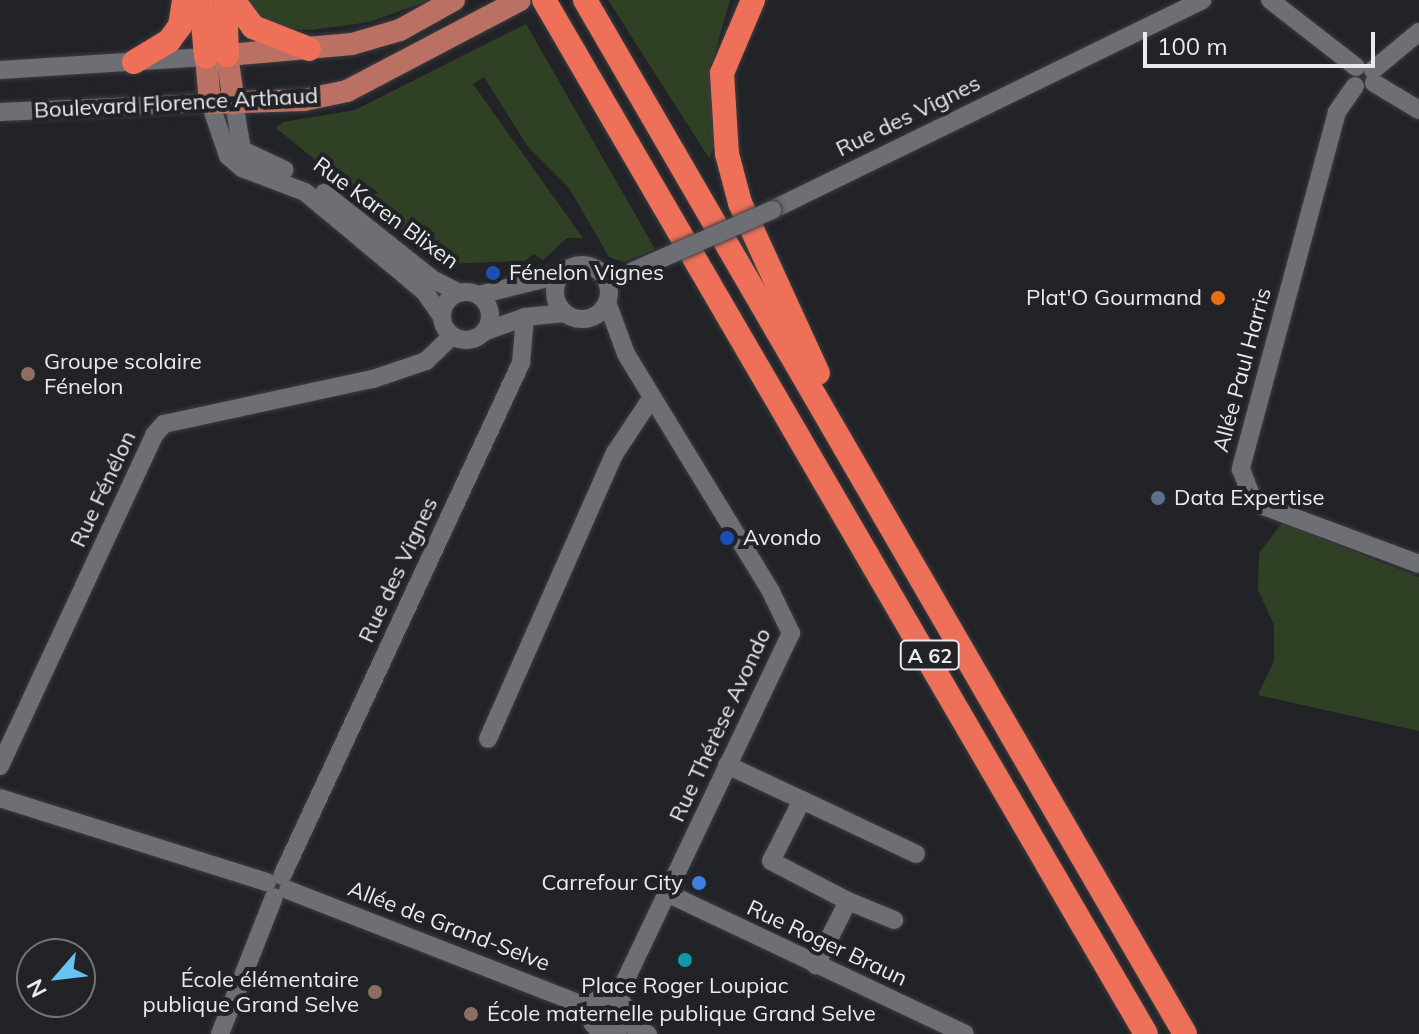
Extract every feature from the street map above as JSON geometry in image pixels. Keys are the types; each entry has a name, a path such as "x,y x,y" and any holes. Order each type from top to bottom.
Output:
{"highway":[{"path":"134,62 169,41 180,26 184,0"},
{"path":"201,0 216,56"},
{"path":"216,56 225,0"},
{"path":"233,0 253,27 309,49"},
{"path":"527,0 676,259 705,281"},
{"name":"A 62","path":"544,0 705,281 918,636 1146,1034"},
{"name":"A 62","path":"585,0 1185,1034"},
{"path":"753,0 722,73 721,118 727,154 740,203 868,484"}],"main road":[{"name":"Boulevard Florence Arthaud","path":"216,56 309,49 386,35 454,0"},
{"name":"Boulevard Florence Arthaud","path":"210,103 304,100 347,91 520,0"},
{"path":"216,56 234,103"},
{"path":"210,103 216,56"}],"street":[{"name":"Rue des Vignes","path":"601,273 633,271 772,210 1202,0"},
{"path":"1270,0 1365,77 1419,110"},
{"name":"Allée Paul Harris","path":"1419,32 1365,77 1337,112 1241,469 1251,495 1266,507 1419,564"},
{"name":"Boulevard Florence Arthaud","path":"0,70 216,56"},
{"name":"Boulevard Florence Arthaud","path":"0,112 210,103"},
{"name":"Rue Karen Blixen","path":"210,103 228,156 242,168 305,192 424,291 442,317"},
{"name":"Rue Karen Blixen","path":"234,103 242,150 323,192 432,279 460,293"},
{"path":"488,739 615,453 652,397 626,354 601,273 580,264 560,275 479,295 460,293 447,302 442,317 452,336 466,341 525,317 565,313 584,319 626,354"},
{"name":"Rue des Vignes","path":"608,296 633,271"},
{"path":"560,275 555,297 565,313"},
{"path":"479,295 490,312 486,331"},
{"path":"584,319 598,314 608,296"},
{"name":"Rue des Vignes","path":"220,1034 278,887 521,363 525,317"},
{"name":"Rue Fénélon","path":"0,766 154,435 164,424 373,379 426,361 452,336"},
{"name":"Rue Thérèse Avondo","path":"617,998 791,633 771,592 652,397"},
{"path":"727,765 916,854"},
{"name":"Allée de Grand-Selve","path":"0,798 278,887 591,1008"},
{"path":"802,800 771,861 848,901 894,920"},
{"name":"Rue Roger Braun","path":"669,894 965,1034"},
{"path":"816,965 848,901"},
{"path":"601,997 617,998 626,1008 625,1022 615,1031 602,1033 593,1022 591,1008 601,997"},
{"path":"625,1022 648,1034"}],"green space":[{"path":"241,0 430,0 370,22 311,30 272,28"},
{"path":"608,0 730,0 711,67 714,147 709,158"},
{"path":"526,24 655,249 624,262 609,257 569,188 528,147 484,77 473,84 583,238 567,238 543,260 534,254 524,261 444,264 276,128 283,122 355,110"},
{"path":"1282,523 1419,577 1419,731 1258,695 1274,661 1274,625 1258,590 1259,553"}],"place":[{"name":"Fénelon Vignes","path":"493,273"},
{"name":"Plat'O Gourmand","path":"1218,298"},
{"name":"Groupe scolaire Fénelon","path":"28,374"},
{"name":"Data Expertise","path":"1158,498"},
{"name":"Avondo","path":"727,538"},
{"name":"Carrefour City","path":"699,883"},
{"name":"Place Roger Loupiac","path":"685,960"},
{"name":"École élémentaire publique Grand Selve","path":"375,992"},
{"name":"École maternelle publique Grand Selve","path":"471,1014"}]}
